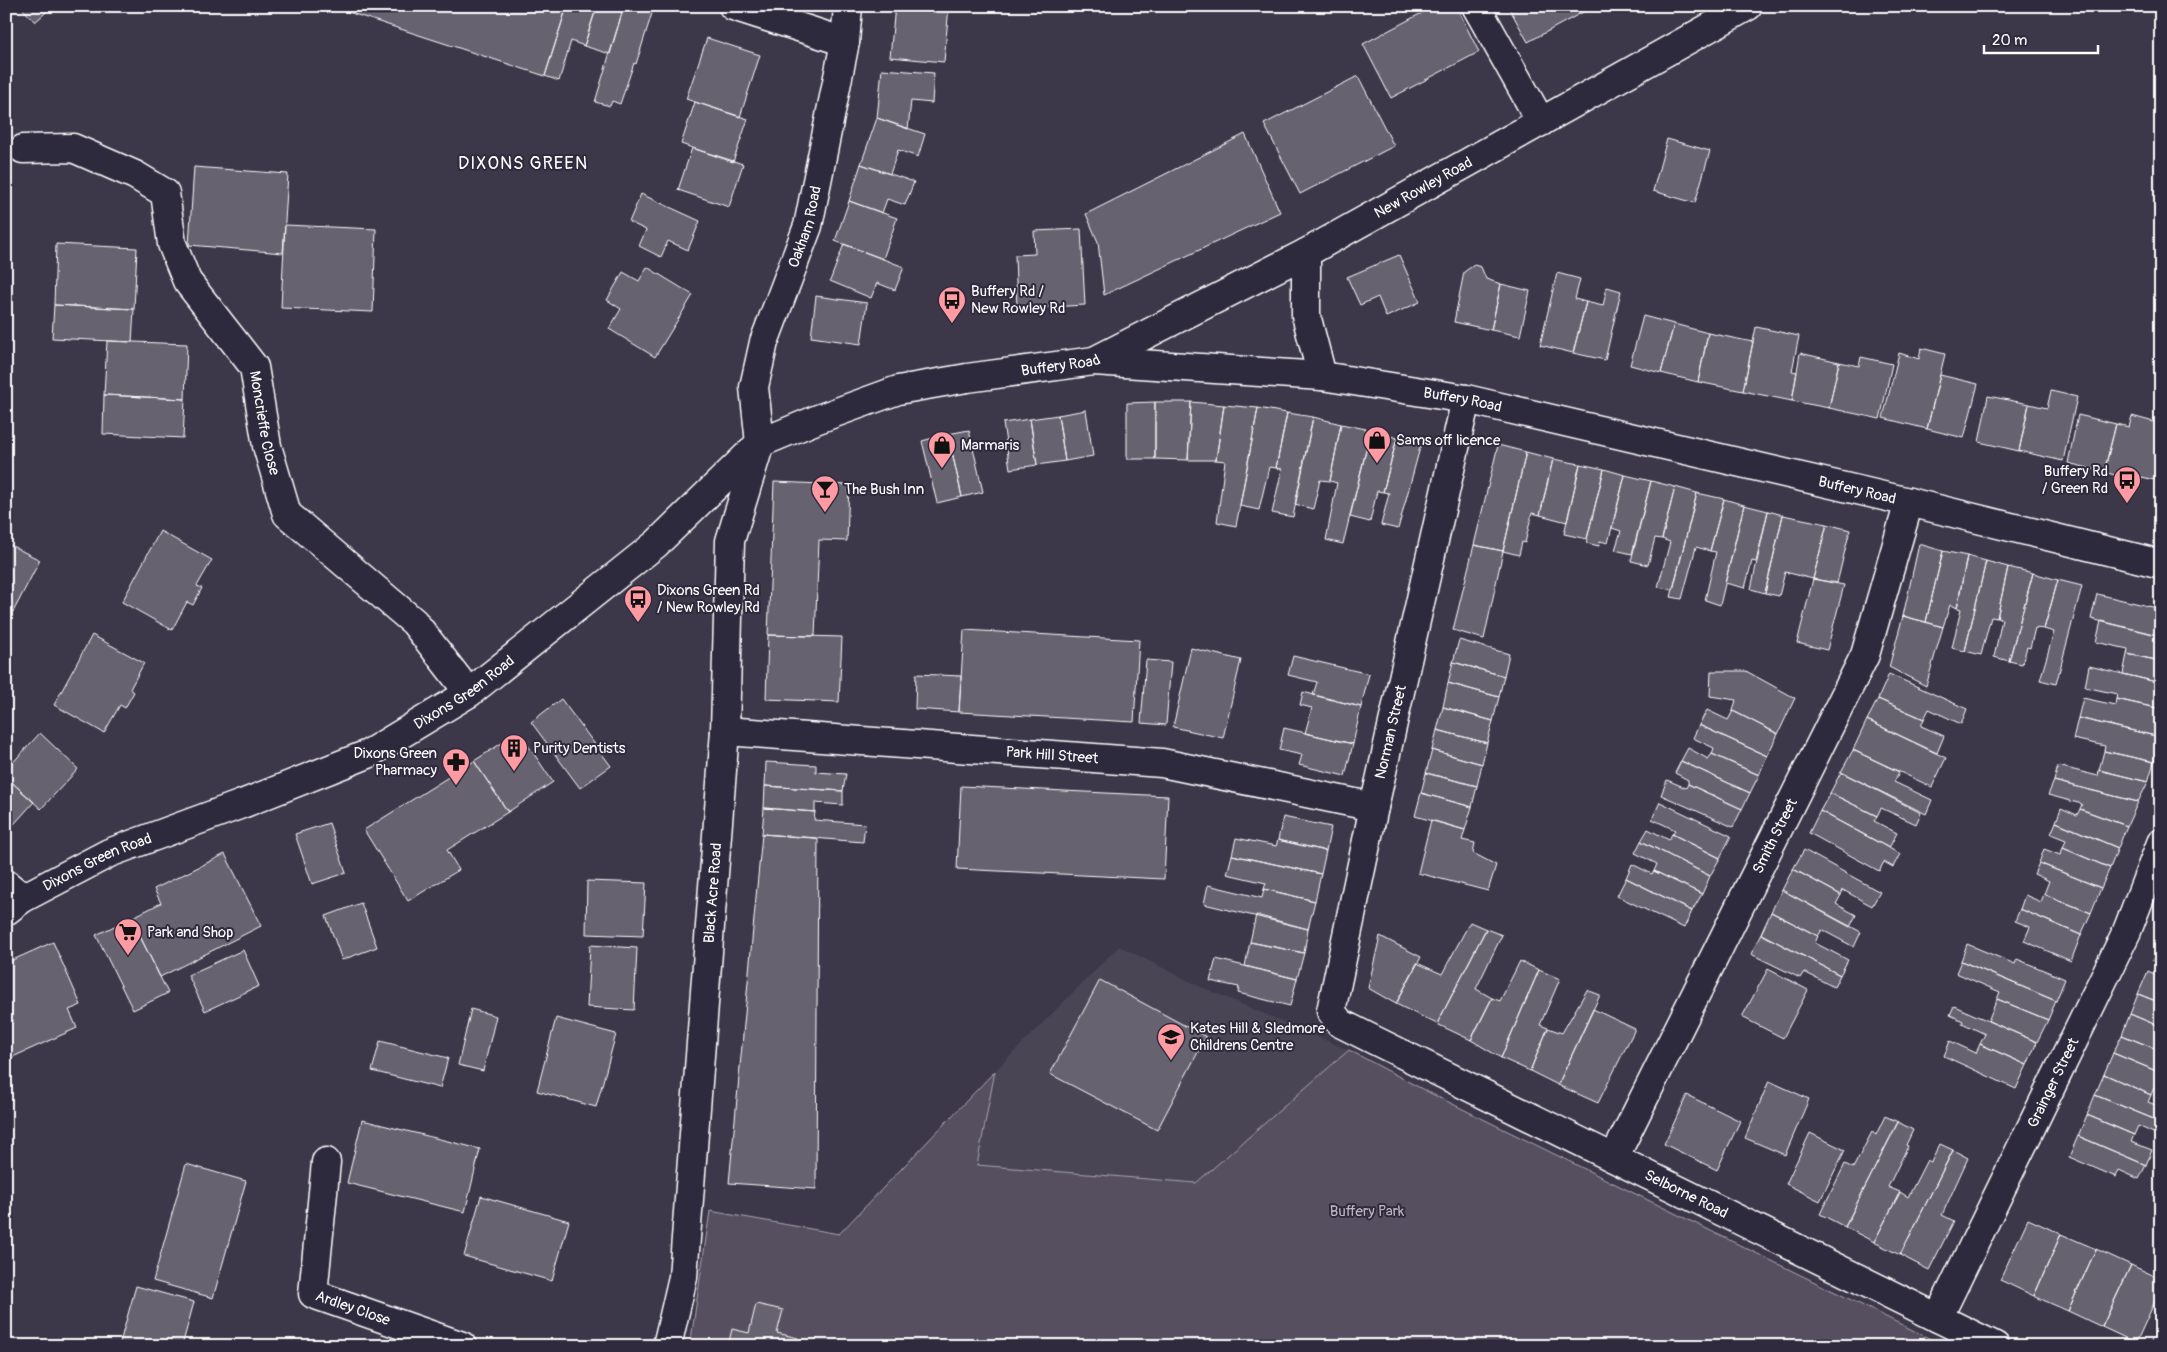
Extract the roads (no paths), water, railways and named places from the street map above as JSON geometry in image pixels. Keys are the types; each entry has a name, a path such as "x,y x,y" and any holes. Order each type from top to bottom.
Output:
{"street":[{"path":"733,6 845,42"},
{"name":"Oakham Road","path":"760,443 754,387 764,342 808,226 845,42 848,6"},
{"path":"1476,6 1541,122"},
{"name":"New Rowley Road","path":"1094,361 1306,253 1748,6"},
{"name":"Moncrieffe Close","path":"23,149 73,148 135,175 165,193 172,244 187,282 254,367 266,446 287,514 414,622 469,693"},
{"path":"1306,253 1306,315 1322,376"},
{"name":"Buffery Road","path":"760,443 818,419 898,390 968,378 1094,361 1322,376 1466,399 1909,502 2161,564"},
{"name":"Norman Street","path":"1376,1042 1340,1023 1331,1011 1374,807 1466,399"},
{"name":"Dixons Green Road","path":"12,898 109,854 368,754 469,693 656,544 760,443"},
{"name":"Black Acre Road","path":"667,1346 683,1277 725,731 730,541 760,443"},
{"name":"Smith Street","path":"1614,1158 1865,655 1909,502"},
{"name":"Park Hill Street","path":"725,731 1162,763 1374,807"},
{"name":"Grainger Street","path":"1938,1318 2128,931 2161,843"},
{"name":"Selborne Road","path":"1376,1042 1995,1346"},
{"name":"Ardley Close","path":"326,1162 313,1294 462,1346"}],"place":[{"name":"Buffery Rd / New Rowley Rd","path":"952,324"},
{"name":"Sams off licence","path":"1377,464"},
{"name":"Marmaris","path":"942,469"},
{"name":"Buffery Rd / Green Rd","path":"2127,504"},
{"name":"The Bush Inn","path":"825,513"},
{"name":"Dixons Green Rd / New Rowley Rd","path":"638,623"},
{"name":"Purity Dentists","path":"514,772"},
{"name":"Dixons Green Pharmacy","path":"456,786"},
{"name":"Park and Shop","path":"128,956"},
{"name":"Kates Hill & Sledmore Childrens Centre","path":"1171,1061"}],"district":[{"name":"DIXONS GREEN","path":"523,163"}],"park label":[{"name":"Buffery Park","path":"1367,1211"}]}
